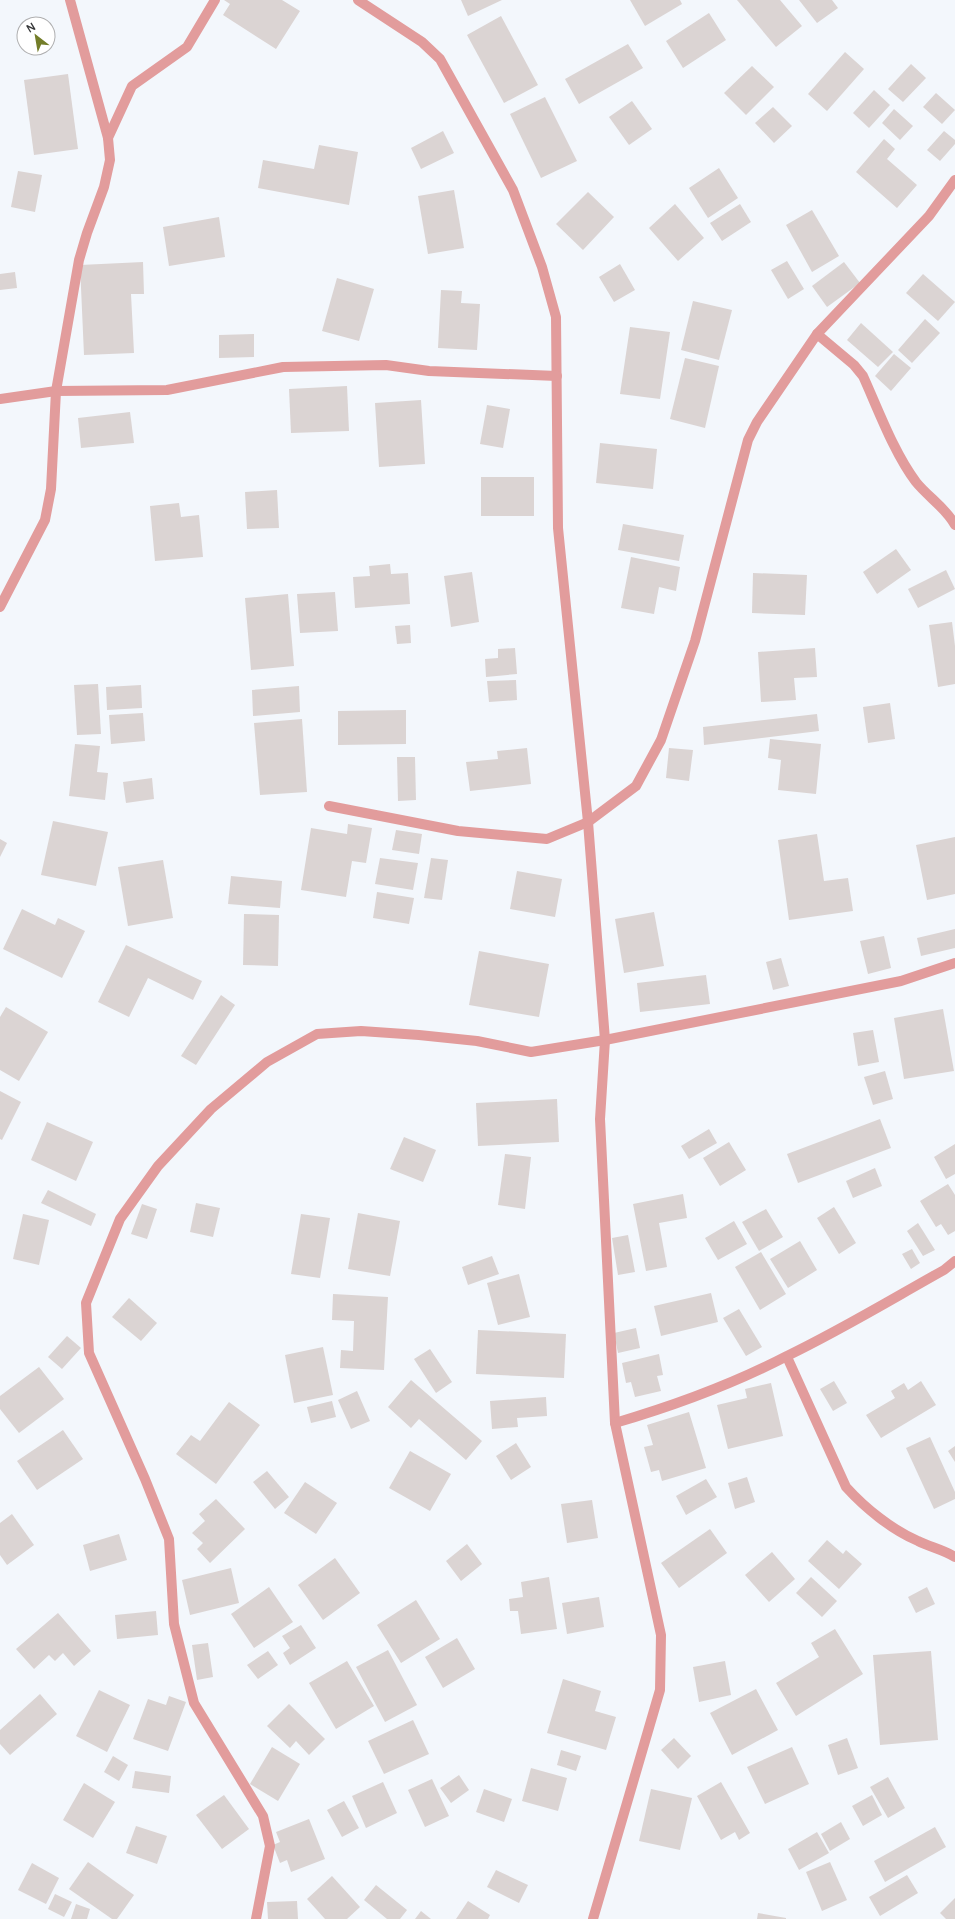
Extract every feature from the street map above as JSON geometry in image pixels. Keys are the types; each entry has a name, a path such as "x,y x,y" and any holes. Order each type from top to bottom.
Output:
{"street":[{"path":"0,607 45,520 50,489 56,391 80,260 87,234 104,187 110,160 108,138 70,0"},
{"path":"108,138 132,86 187,47 215,0"},
{"path":"358,0 422,42 440,59 513,190 542,267 556,317 558,528 588,822 605,1040 600,1119 615,1423 661,1635 660,1690 593,1919"},
{"path":"329,806 458,831 547,839 588,822 636,786 661,740 695,641 748,440 757,422 817,334 929,216 955,180"},
{"path":"817,334 854,365 863,376 905,465 917,483 935,501 955,525"},
{"path":"0,399 56,391 167,390 283,367 386,364 429,371 557,376"},
{"path":"256,1919 270,1846 263,1816 194,1703 174,1624 168,1539 145,1479 89,1353 86,1303 120,1218 158,1166 211,1109 266,1062 317,1034 361,1031 419,1035 477,1041 531,1052 605,1040 901,980 955,963"},
{"path":"615,1423 655,1411 787,1357 944,1270 955,1261"},
{"path":"787,1357 846,1487 860,1503 890,1525 916,1541 955,1557"}],"building":[{"path":"224,0 282,0 300,11 276,49 223,15 230,4"},
{"path":"461,0 502,0 468,16"},
{"path":"630,0 680,0 682,4 645,26"},
{"path":"737,0 780,0 802,26 776,47"},
{"path":"799,0 832,0 838,8 817,23"},
{"path":"709,13 726,40 683,68 666,41"},
{"path":"501,16 538,85 504,103 467,35"},
{"path":"628,44 643,68 579,104 565,79"},
{"path":"845,52 864,69 827,111 808,94"},
{"path":"911,64 926,78 903,102 888,89"},
{"path":"752,66 774,87 746,115 724,93"},
{"path":"68,74 78,149 34,155 24,80"},
{"path":"874,90 890,105 869,128 853,113"},
{"path":"936,93 955,110 942,124 923,107"},
{"path":"545,97 577,161 541,178 510,114"},
{"path":"632,101 652,129 629,145 609,117"},
{"path":"773,107 792,126 774,143 755,123"},
{"path":"894,109 913,126 900,140 882,123"},
{"path":"443,131 454,153 421,169 411,148"},
{"path":"944,131 955,140 955,144 940,161 927,150"},
{"path":"884,139 895,149 887,159 917,185 897,208 856,172"},
{"path":"319,145 358,152 349,205 258,188 263,160 314,169"},
{"path":"719,168 738,198 708,218 689,188"},
{"path":"18,171 42,175 35,212 11,207"},
{"path":"454,190 464,248 428,254 418,196"},
{"path":"588,192 614,217 583,250 556,224"},
{"path":"675,204 704,238 678,261 649,228"},
{"path":"740,204 751,222 722,241 710,223"},
{"path":"812,210 839,256 812,272 786,225"},
{"path":"219,217 225,257 169,266 163,227"},
{"path":"787,261 804,289 788,299 771,270"},
{"path":"143,262 144,294 131,294 134,353 84,355 80,265"},
{"path":"844,262 860,283 827,307 812,286"},
{"path":"620,264 635,290 614,302 599,277"},
{"path":"15,272 17,288 0,290 0,274"},
{"path":"923,274 955,302 938,321 906,293"},
{"path":"337,278 374,289 359,341 322,331"},
{"path":"441,290 462,291 461,303 480,304 477,350 438,348"},
{"path":"693,301 732,310 719,360 681,350"},
{"path":"925,319 940,333 912,363 898,350"},
{"path":"861,323 893,352 878,367 847,340"},
{"path":"630,327 670,332 660,399 620,394"},
{"path":"254,334 254,357 219,358 219,335"},
{"path":"894,354 911,368 891,391 875,376"},
{"path":"685,358 719,366 705,428 670,419"},
{"path":"347,386 349,431 291,433 289,389"},
{"path":"421,400 425,464 379,467 375,403"},
{"path":"487,405 510,409 503,448 480,444"},
{"path":"130,412 134,443 81,448 78,418"},
{"path":"600,443 657,449 653,489 596,483"},
{"path":"481,477 534,477 534,516 481,516"},
{"path":"277,490 279,528 247,529 245,492"},
{"path":"179,503 181,517 199,515 203,557 155,561 150,506"},
{"path":"623,524 684,535 679,561 618,550"},
{"path":"896,549 911,570 877,594 863,572"},
{"path":"631,557 680,567 676,591 659,587 654,614 621,608"},
{"path":"390,564 391,574 408,573 410,604 355,608 353,577 370,576 369,566"},
{"path":"946,570 955,589 918,608 908,589"},
{"path":"472,572 479,622 451,627 444,576"},
{"path":"753,573 807,575 805,615 752,613"},
{"path":"335,592 338,631 300,633 297,594"},
{"path":"288,594 294,666 251,670 245,598"},
{"path":"952,622 955,646 955,684 938,687 929,625"},
{"path":"410,625 411,643 397,644 395,626"},
{"path":"515,648 517,674 486,677 485,659 498,658 498,649"},
{"path":"815,648 817,677 794,678 796,700 761,702 758,652"},
{"path":"516,680 517,700 489,702 487,681"},
{"path":"98,684 101,734 77,735 74,685"},
{"path":"141,685 142,708 107,710 106,687"},
{"path":"299,686 300,712 253,716 252,690"},
{"path":"890,703 895,739 868,743 863,707"},
{"path":"406,710 406,744 338,745 338,711"},
{"path":"143,713 145,741 111,744 109,715"},
{"path":"817,714 819,731 704,745 703,727"},
{"path":"302,719 307,792 260,795 254,723"},
{"path":"770,739 821,744 816,794 778,790 781,760 768,758"},
{"path":"75,744 100,746 97,772 108,773 105,800 69,796"},
{"path":"527,748 531,784 470,791 466,762 498,759 497,751"},
{"path":"669,748 693,750 689,781 666,778"},
{"path":"397,757 415,757 416,800 398,801"},
{"path":"152,778 154,799 126,803 123,782"},
{"path":"53,821 108,832 96,886 41,875"},
{"path":"348,824 372,828 366,863 352,861 346,897 301,890 311,828 347,834"},
{"path":"396,830 422,834 419,854 392,850"},
{"path":"817,834 824,881 848,878 853,911 789,920 778,840"},
{"path":"955,837 955,894 927,900 916,845"},
{"path":"0,839 7,843 0,857"},
{"path":"380,858 418,863 413,890 375,884"},
{"path":"431,858 448,860 442,900 424,898"},
{"path":"163,860 173,918 128,926 118,867"},
{"path":"517,871 562,879 555,917 510,909"},
{"path":"231,876 282,881 280,908 228,904"},
{"path":"377,892 414,898 409,924 373,918"},
{"path":"22,909 55,925 58,918 85,931 62,978 3,949"},
{"path":"654,912 664,966 624,973 615,919"},
{"path":"244,914 279,915 278,966 243,965"},
{"path":"955,929 955,948 921,956 917,938"},
{"path":"884,936 891,968 868,974 860,941"},
{"path":"126,945 202,981 193,1000 148,978 129,1017 98,1002"},
{"path":"479,951 549,964 539,1017 469,1005"},
{"path":"781,958 789,986 773,990 766,962"},
{"path":"706,975 710,1004 640,1012 637,983"},
{"path":"221,995 235,1005 196,1065 181,1056"},
{"path":"6,1007 48,1032 19,1081 0,1070 0,1017"},
{"path":"943,1009 954,1071 904,1079 894,1018"},
{"path":"873,1030 879,1062 858,1066 853,1033"},
{"path":"885,1071 893,1099 873,1105 864,1077"},
{"path":"0,1091 21,1102 2,1140 0,1139"},
{"path":"557,1099 559,1142 478,1146 476,1103"},
{"path":"880,1119 891,1148 798,1183 787,1154"},
{"path":"47,1122 93,1142 76,1181 31,1160"},
{"path":"709,1129 717,1143 689,1159 681,1146"},
{"path":"404,1137 436,1150 423,1182 390,1169"},
{"path":"729,1142 746,1170 720,1186 703,1158"},
{"path":"955,1144 955,1174 946,1179 934,1157"},
{"path":"505,1154 531,1157 525,1209 498,1205"},
{"path":"875,1168 882,1186 853,1198 846,1181"},
{"path":"948,1184 955,1195 955,1231 948,1235 941,1224 936,1227 920,1201"},
{"path":"48,1190 96,1214 91,1226 41,1203"},
{"path":"683,1194 687,1218 659,1223 667,1267 646,1271 633,1204"},
{"path":"196,1203 220,1208 213,1237 190,1232"},
{"path":"142,1204 157,1209 147,1239 131,1234"},
{"path":"834,1207 856,1243 839,1254 817,1218"},
{"path":"766,1209 783,1237 759,1251 742,1222"},
{"path":"358,1213 400,1221 390,1276 348,1269"},
{"path":"23,1214 49,1220 39,1265 13,1259"},
{"path":"301,1214 330,1218 320,1278 291,1274"},
{"path":"734,1221 747,1244 718,1260 705,1238"},
{"path":"918,1223 935,1250 923,1256 907,1231"},
{"path":"628,1235 635,1272 618,1275 612,1238"},
{"path":"800,1241 817,1270 788,1288 770,1259"},
{"path":"912,1249 920,1263 911,1269 902,1254"},
{"path":"761,1252 786,1294 760,1310 735,1267"},
{"path":"492,1256 499,1274 468,1285 462,1267"},
{"path":"519,1274 530,1317 498,1325 487,1283"},
{"path":"711,1293 718,1322 661,1336 654,1306"},
{"path":"333,1294 388,1297 384,1370 340,1368 341,1350 353,1351 354,1321 332,1320"},
{"path":"129,1298 157,1323 141,1341 112,1317"},
{"path":"739,1309 762,1347 746,1356 723,1318"},
{"path":"636,1328 640,1348 618,1353 614,1333"},
{"path":"478,1330 566,1334 564,1378 476,1374"},
{"path":"67,1336 81,1348 62,1369 48,1357"},
{"path":"323,1347 333,1395 294,1403 285,1355"},
{"path":"430,1349 452,1382 436,1393 414,1359"},
{"path":"659,1354 663,1375 657,1376 661,1391 635,1397 631,1382 626,1383 622,1363"},
{"path":"39,1367 64,1399 19,1433 0,1409 0,1396"},
{"path":"411,1380 482,1441 466,1460 419,1419 411,1428 388,1407"},
{"path":"834,1381 847,1403 833,1411 820,1389"},
{"path":"921,1381 936,1405 881,1438 866,1415 895,1398 891,1391 904,1383 908,1390"},
{"path":"771,1383 783,1436 728,1449 717,1405 747,1398 745,1389"},
{"path":"357,1391 370,1421 351,1429 338,1400"},
{"path":"546,1397 547,1416 517,1418 518,1427 492,1429 490,1401"},
{"path":"332,1401 336,1417 311,1423 307,1407"},
{"path":"229,1402 260,1425 216,1484 176,1454 191,1435 200,1441"},
{"path":"689,1412 706,1468 662,1481 659,1470 651,1472 644,1447 653,1445 647,1425"},
{"path":"63,1430 83,1459 37,1490 17,1461"},
{"path":"930,1437 955,1492 955,1499 934,1509 906,1448"},
{"path":"516,1443 531,1467 511,1480 496,1456"},
{"path":"955,1446 955,1462 948,1451"},
{"path":"410,1451 451,1474 430,1511 389,1488"},
{"path":"267,1471 289,1497 275,1509 253,1482"},
{"path":"747,1477 755,1502 735,1509 728,1483"},
{"path":"706,1479 717,1497 686,1515 676,1496"},
{"path":"305,1482 337,1503 316,1534 284,1513"},
{"path":"216,1499 245,1529 210,1563 197,1549 203,1543 192,1533 205,1521 199,1514"},
{"path":"592,1500 598,1538 567,1543 561,1504"},
{"path":"12,1514 34,1545 7,1565 0,1555 0,1523"},
{"path":"710,1529 727,1553 679,1588 661,1563"},
{"path":"119,1534 127,1560 90,1571 83,1545"},
{"path":"827,1540 843,1554 846,1550 862,1564 839,1589 808,1561"},
{"path":"467,1544 482,1564 461,1581 446,1561"},
{"path":"772,1552 795,1579 769,1602 745,1575"},
{"path":"335,1558 360,1593 323,1620 298,1585"},
{"path":"231,1568 239,1603 190,1615 182,1580"},
{"path":"549,1577 557,1629 521,1634 518,1611 510,1611 509,1599 523,1597 521,1582"},
{"path":"811,1577 837,1601 822,1617 796,1593"},
{"path":"269,1587 293,1622 254,1648 231,1614"},
{"path":"927,1587 935,1604 916,1613 908,1597"},
{"path":"599,1597 604,1627 567,1634 562,1603"},
{"path":"416,1600 440,1639 401,1663 377,1625"},
{"path":"156,1611 158,1635 117,1639 115,1615"},
{"path":"58,1613 91,1651 74,1666 63,1653 55,1661 49,1655 34,1669 16,1649"},
{"path":"301,1625 316,1648 290,1665 283,1653 290,1648 282,1636"},
{"path":"835,1629 863,1674 796,1716 776,1683 819,1657 811,1643"},
{"path":"457,1638 475,1669 443,1688 425,1657"},
{"path":"208,1643 213,1677 197,1680 192,1645"},
{"path":"388,1650 417,1705 385,1722 356,1667"},
{"path":"268,1651 278,1665 258,1679 247,1665"},
{"path":"931,1651 938,1740 880,1745 873,1655"},
{"path":"347,1661 374,1706 336,1729 309,1683"},
{"path":"725,1661 731,1695 699,1702 693,1667"},
{"path":"563,1679 601,1691 595,1711 616,1717 606,1750 547,1733"},
{"path":"756,1689 778,1730 732,1755 710,1713"},
{"path":"99,1690 130,1705 107,1752 76,1736"},
{"path":"40,1694 57,1714 10,1755 0,1744 0,1730"},
{"path":"169,1696 186,1702 168,1751 133,1739 148,1699 166,1705"},
{"path":"289,1704 325,1739 309,1755 296,1741 290,1748 267,1726"},
{"path":"413,1720 429,1754 384,1774 368,1741"},
{"path":"674,1738 691,1756 678,1769 661,1750"},
{"path":"847,1738 858,1768 838,1775 828,1745"},
{"path":"272,1747 300,1764 278,1801 250,1784"},
{"path":"792,1747 809,1784 765,1804 747,1767"},
{"path":"561,1750 581,1756 576,1771 557,1765"},
{"path":"113,1756 128,1765 119,1781 104,1772"},
{"path":"531,1768 567,1778 558,1811 522,1801"},
{"path":"135,1771 171,1776 169,1793 132,1788"},
{"path":"459,1775 469,1790 451,1803 440,1788"},
{"path":"888,1777 905,1808 888,1818 870,1787"},
{"path":"432,1779 449,1816 425,1827 408,1790"},
{"path":"383,1782 397,1813 366,1828 352,1796"},
{"path":"721,1782 750,1833 739,1840 735,1832 721,1840 697,1796"},
{"path":"84,1783 115,1802 93,1838 63,1820"},
{"path":"484,1789 512,1799 504,1822 476,1812"},
{"path":"651,1789 692,1798 680,1850 639,1841"},
{"path":"224,1795 249,1829 222,1849 196,1815"},
{"path":"872,1795 882,1815 863,1826 852,1806"},
{"path":"344,1801 359,1828 342,1837 327,1810"},
{"path":"309,1819 325,1859 291,1872 287,1860 280,1863 273,1845 280,1842 276,1832"},
{"path":"841,1822 850,1839 830,1851 821,1834"},
{"path":"136,1826 167,1836 157,1864 126,1853"},
{"path":"935,1827 946,1847 885,1882 874,1861"},
{"path":"817,1832 829,1853 799,1870 788,1849"},
{"path":"88,1862 134,1895 117,1919 112,1919 69,1889"},
{"path":"830,1862 847,1900 822,1911 806,1872"},
{"path":"32,1863 59,1878 46,1904 18,1890"},
{"path":"496,1870 528,1885 519,1903 487,1887"},
{"path":"907,1875 918,1893 880,1916 869,1897"},
{"path":"332,1876 360,1907 347,1919 325,1919 307,1899"},
{"path":"376,1885 407,1910 400,1919 387,1919 364,1900"},
{"path":"55,1894 72,1902 64,1917 48,1909"},
{"path":"955,1898 955,1919 946,1919 940,1913"},
{"path":"297,1901 298,1919 268,1919 267,1902"},
{"path":"468,1901 490,1915 488,1919 456,1919"},
{"path":"76,1904 90,1909 87,1919 71,1919"},
{"path":"421,1911 431,1919 415,1919"},
{"path":"758,1913 786,1918 786,1919 757,1919"}]}
